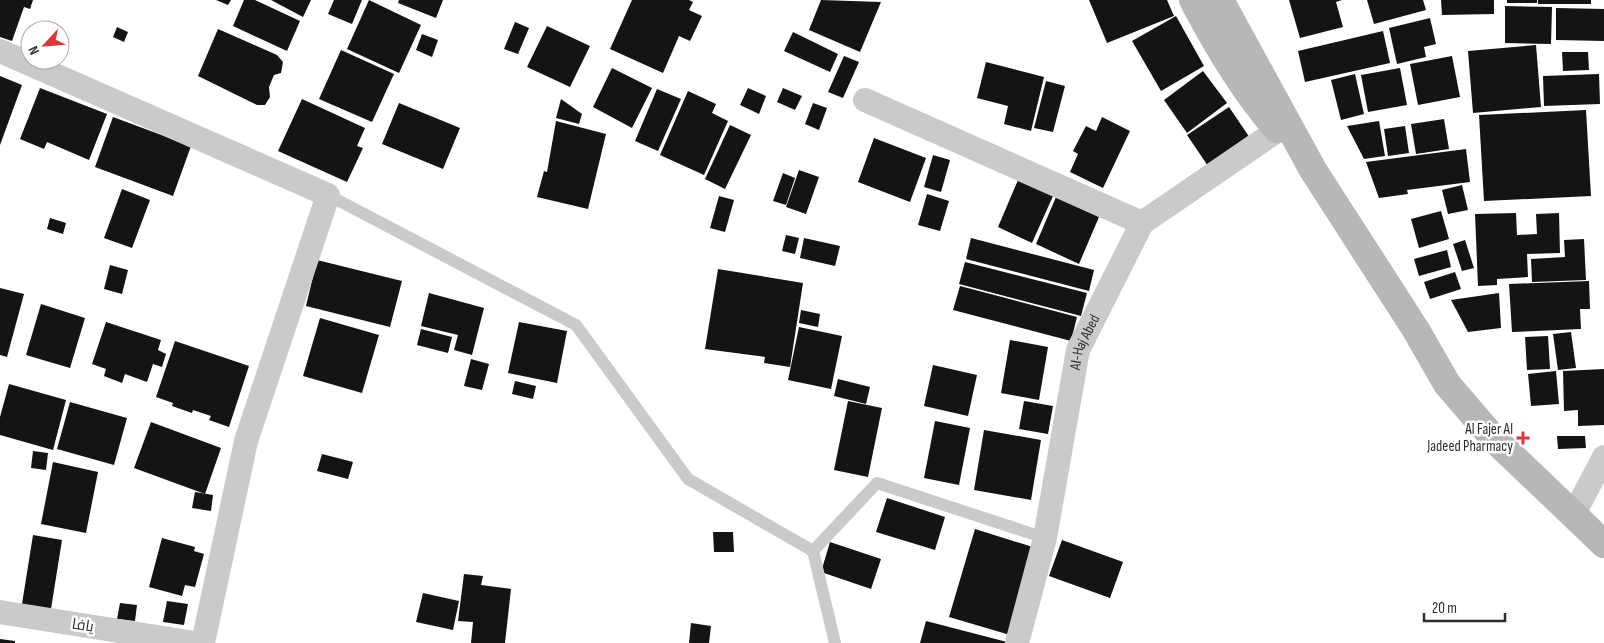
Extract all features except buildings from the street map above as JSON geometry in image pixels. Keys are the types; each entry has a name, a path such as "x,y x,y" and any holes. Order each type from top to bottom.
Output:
{"main road":[{"path":"1193,0 1252,100 1282,126"},
{"path":"1220,0 1282,126 1416,330 1447,384 1494,440 1604,544"}],"street":[{"path":"0,51 328,195 246,442 202,643"},
{"path":"865,100 1142,223"},
{"name":"Al-Haj Abed","path":"1017,643 1044,538 1078,350 1142,223 1282,126"},
{"path":"1574,514 1604,456"},
{"name":"يافا","path":"0,612 195,643"}],"lane":[{"path":"328,195 576,325 688,479 813,551 835,643"},
{"path":"813,551 877,483 1044,538"}],"place":[{"name":"Al Fajer Al Jadeed Pharmacy","path":"1523,438"}]}
